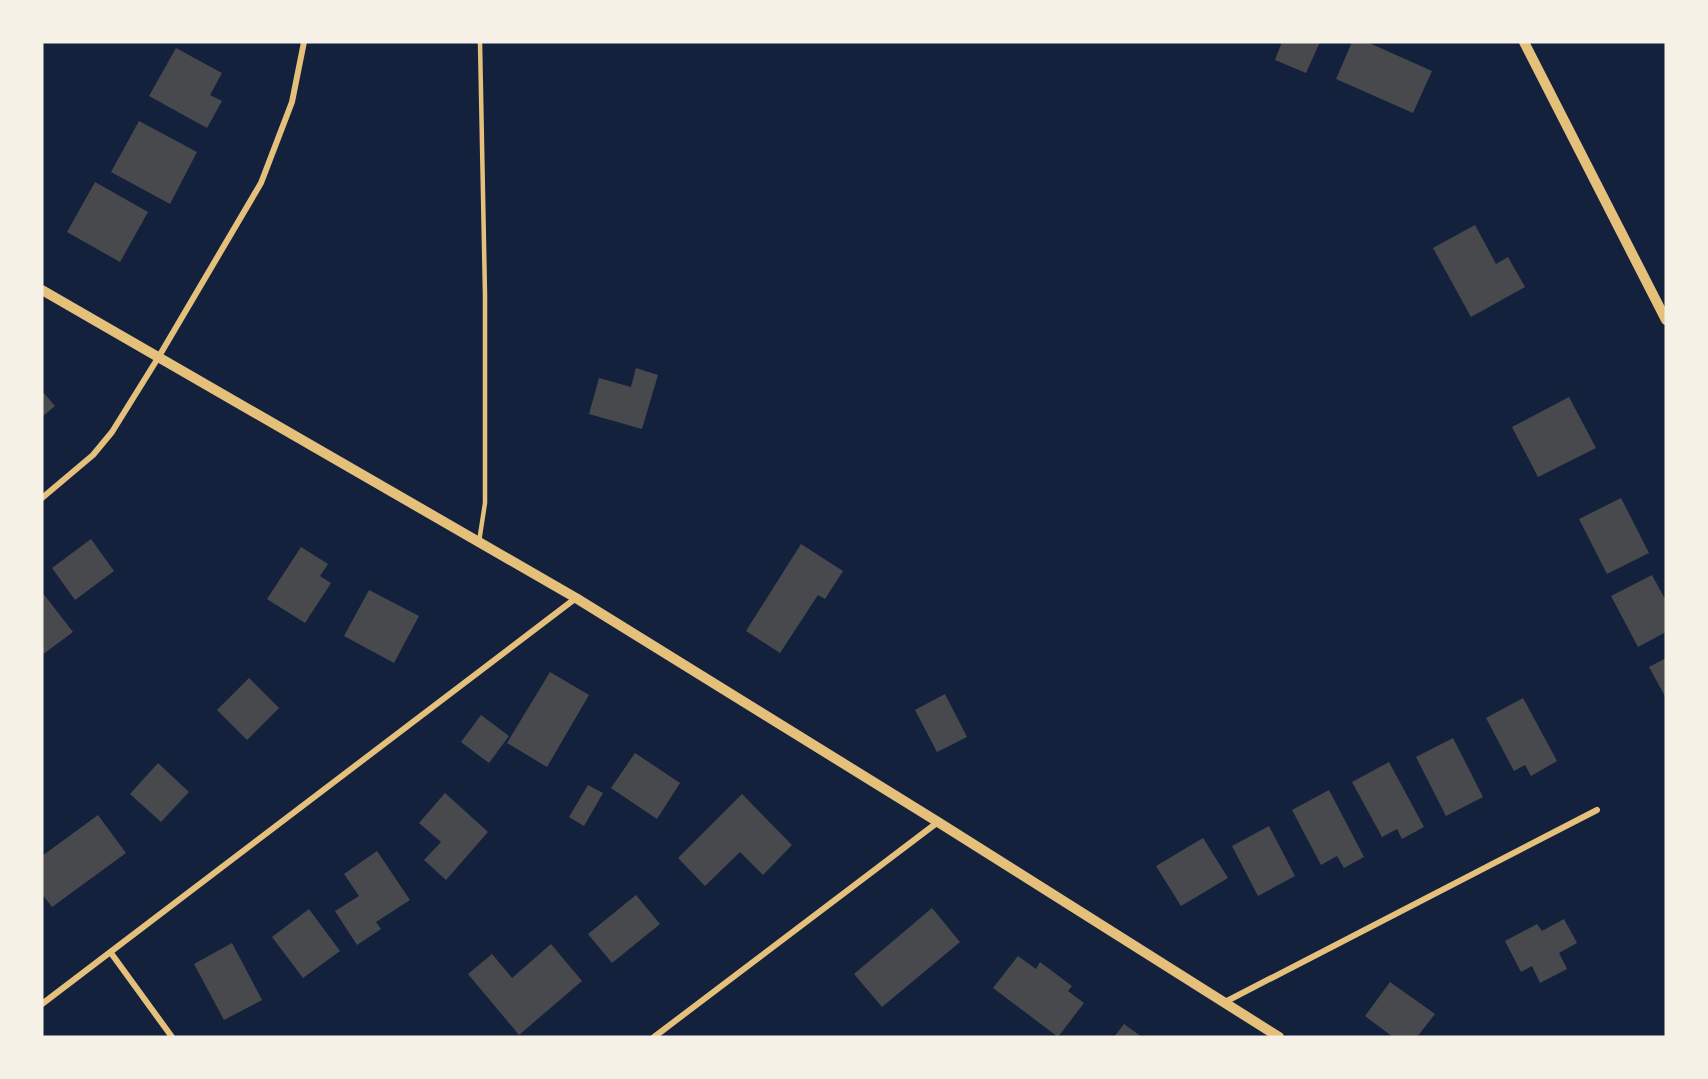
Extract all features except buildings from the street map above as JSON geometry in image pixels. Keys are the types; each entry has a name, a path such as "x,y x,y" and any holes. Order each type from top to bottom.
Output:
{"street":[{"path":"42,498 93,455 112,432 261,183 292,102 304,42"},
{"path":"1524,42 1666,320"},
{"path":"42,290 576,598 1279,1037"},
{"path":"42,1005 576,598"},
{"path":"1225,1002 1597,810"},
{"path":"654,1037 938,822"},
{"path":"111,953 172,1037"}],"lane":[{"path":"479,542 485,503 485,295 480,42"}]}
